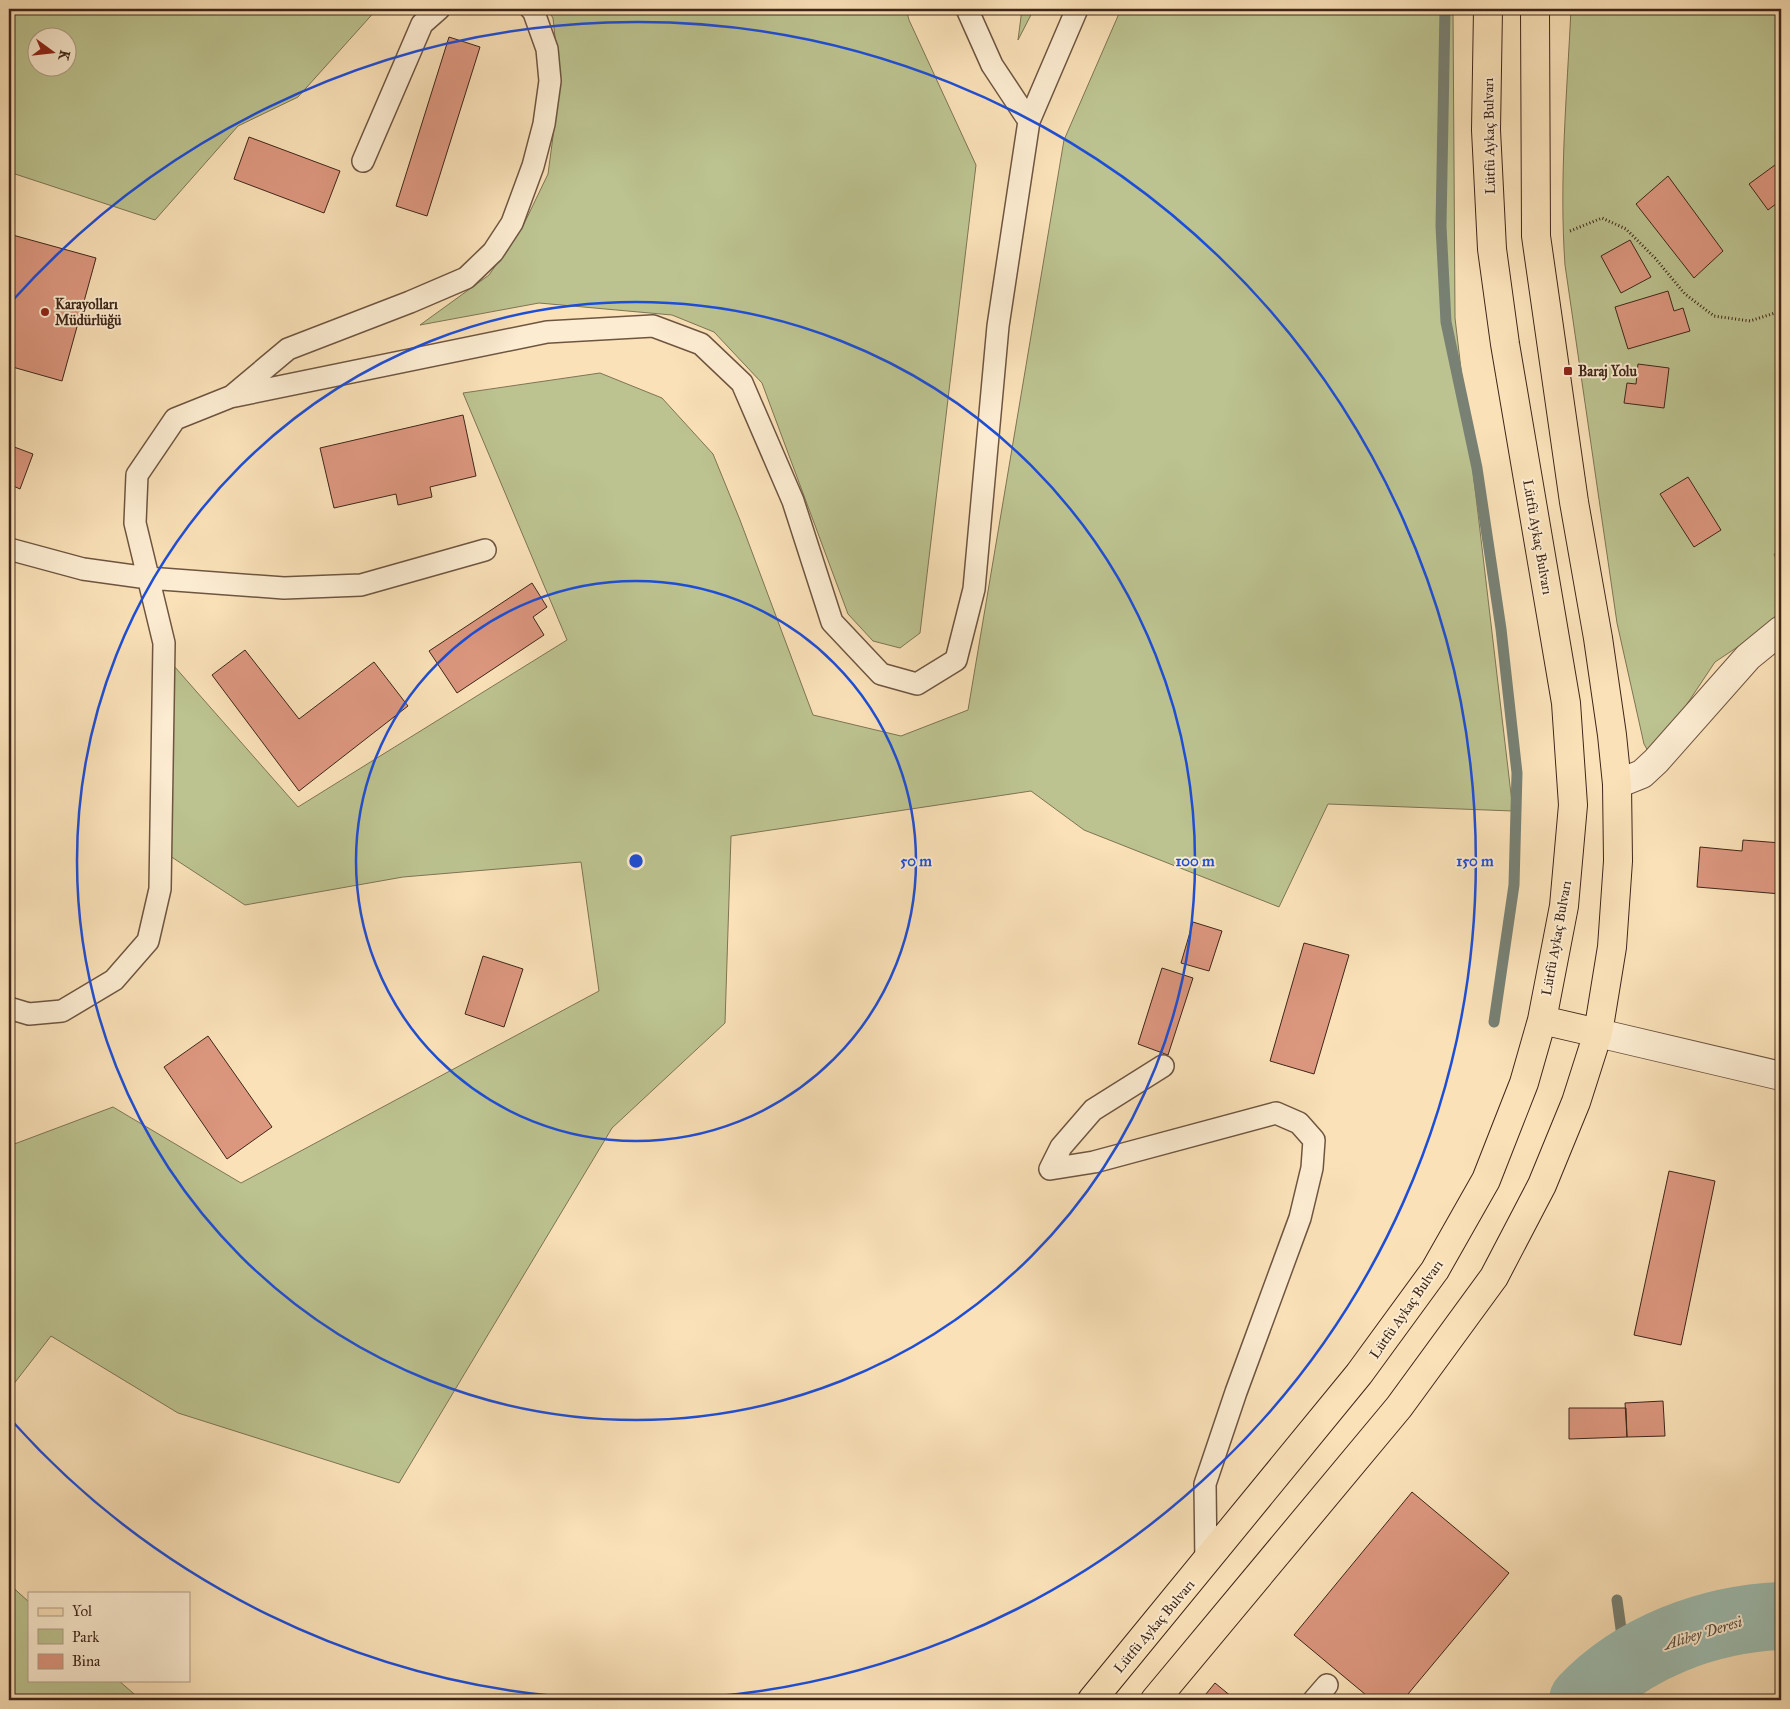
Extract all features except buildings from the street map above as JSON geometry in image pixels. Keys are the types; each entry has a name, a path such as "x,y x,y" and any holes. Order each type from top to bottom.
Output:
{"main road":[{"name":"Lütfü Aykaç Bulvarı","path":"1092,1700 1359,1374 1435,1270 1486,1180 1524,1083 1542,1020 1564,906 1573,805 1566,703 1505,344 1492,250 1486,130 1488,9"},
{"path":"1155,1700 1399,1408 1494,1276 1542,1185 1576,1102 1598,1032 1612,947 1618,861 1617,784 1598,638 1574,502 1536,236 1535,9"},
{"path":"1542,1020 1598,1032"}],"street":[{"path":"1617,784 1642,774 1748,657 1781,630"},
{"path":"1598,1032 1781,1076"}],"lane":[{"path":"363,161 422,24 439,9"},
{"path":"230,397 288,349 410,302 466,278 493,252 512,223 533,166 544,124 550,81 548,57 544,41 531,9"},
{"path":"967,9 992,65 1029,121"},
{"path":"9,1008 29,1014 62,1011 114,980 148,941 160,888 164,643 135,523 137,475 175,419 230,397 547,332 653,326 701,344 742,383 793,501 832,622 881,674 917,684 956,660 974,589 998,326 1029,121 1077,9"},
{"path":"9,549 83,569 148,578 284,588 361,585 485,550"},
{"path":"1163,1066 1093,1110 1062,1147 1050,1169 1094,1162 1276,1113 1299,1123 1314,1140 1312,1168 1300,1218 1236,1392 1205,1484 1206,1563"}],"path":[{"path":"1536,236 1563,233 1602,218 1626,229 1655,258 1685,294 1714,316 1750,321 1781,311"}],"green space":[{"path":"9,9 377,9 298,97 238,126 155,220 9,172"},
{"path":"547,9 906,9 909,20 976,165 920,633 900,648 873,641 848,614 762,383 714,332 672,315 539,303 420,325 489,275 522,228 548,174 560,84 553,18"},
{"path":"1022,9 1034,9 1018,40"},
{"path":"1121,9 1453,9 1455,318 1513,811 1328,804 1279,907 1084,830 1031,791 731,836 725,1023 612,1128 399,1483 178,1413 51,1336 9,1390 9,1146 113,1107 241,1183 599,991 581,862 403,877 245,905 170,856 174,666 298,807 567,640 463,393 600,373 662,398 713,454 740,520 813,715 901,736 968,710 1064,140"},
{"path":"1571,9 1781,9 1781,550 1774,554 1781,572 1781,618 1715,662 1657,749 1648,751 1644,744 1617,623 1565,265 1563,169"},
{"path":"9,1584 28,1601 28,1682 120,1682 141,1700 9,1700"}],"waterway":[{"path":"1445,9 1441,226 1446,322 1477,468 1501,629 1517,773 1514,885 1494,1022"},
{"path":"1617,1600 1626,1665"},
{"name":"Alibey Deresi","path":"1583,1700 1603,1681 1625,1665 1674,1639 1727,1623 1781,1616"}],"place":[{"name":"Karayolları Müdürlüğü","path":"45,312"},
{"name":"Baraj Yolu","path":"1568,371"}]}
